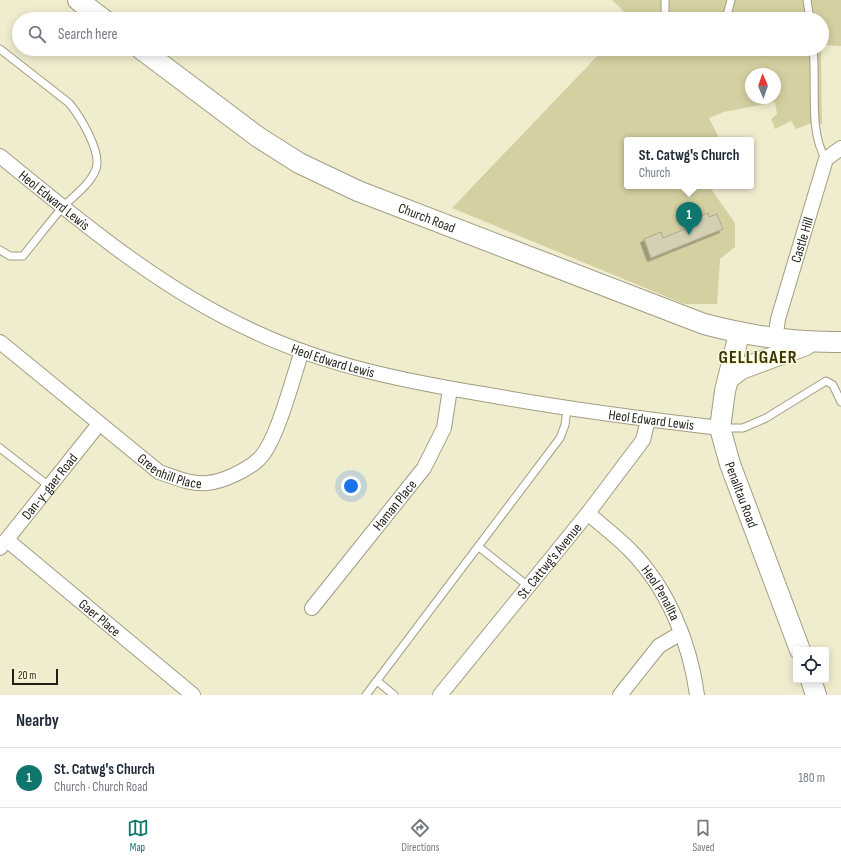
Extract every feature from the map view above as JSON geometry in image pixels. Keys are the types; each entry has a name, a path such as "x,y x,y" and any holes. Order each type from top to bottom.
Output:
{"main road":[{"path":"78,0 94,12"},
{"name":"Church Road","path":"150,56 258,137 299,163 358,191 704,324 739,334 775,340 814,343"},
{"name":"Penalltau Road","path":"739,334 721,410 720,428 730,464 799,647"},
{"path":"728,379 741,369 814,343 841,342"},
{"path":"812,683 816,695"}],"street":[{"path":"826,159 841,148"},
{"name":"Heol Edward Lewis","path":"0,156 63,207 141,266 198,302 253,331 302,351 368,371 450,389 568,409 720,428"},
{"name":"Castle Hill","path":"775,340 778,318 826,159"},
{"name":"Greenhill Place","path":"0,342 159,472 181,480 206,484 232,477 260,459 276,431 302,351"},
{"name":"Haman Place","path":"312,608 424,468 444,428 450,389"},
{"name":"St. Cattwg's Avenue","path":"440,695 588,513 643,440 648,420"},
{"name":"Dan-y-gaer Road","path":"4,544 99,424"},
{"name":"Heol Penallta","path":"588,513 630,550 665,594 681,633 694,678 697,695"},
{"name":"Gaer Place","path":"4,544 193,695"},
{"path":"620,695 659,646 681,633"}],"lane":[{"path":"665,0 665,12"},
{"path":"728,12 731,0"},
{"path":"808,0 809,12"},
{"path":"0,49 69,103 80,119 94,149 97,161 96,169 80,190 63,207 23,256 10,256 0,250"},
{"path":"814,56 816,124 820,151 826,159"},
{"path":"720,428 743,428 766,418 826,381 833,384 841,402"},
{"path":"366,695 560,438 565,425 568,409"},
{"path":"0,448 49,486"},
{"path":"479,547 528,586"},
{"path":"377,681 394,695"}],"shaded area":[{"path":"612,0 841,0 841,46 829,45 829,12 625,12"},
{"path":"597,56 821,56 822,124 809,124 796,129 791,121 775,129 771,119 777,114 775,104 781,104 781,68 745,68 745,104 765,104 724,112 709,118 718,137 624,137 624,189 711,189 735,223 735,247 720,259 717,304 684,304 452,208"}],"building":[{"path":"708,213 709,217 717,214 723,229 651,258 644,239 661,232 663,238 697,224 695,218"}],"place":[{"name":"St. Catwg's Church","path":"689,235"}],"district":[{"name":"GELLIGAER","path":"758,357"}]}
